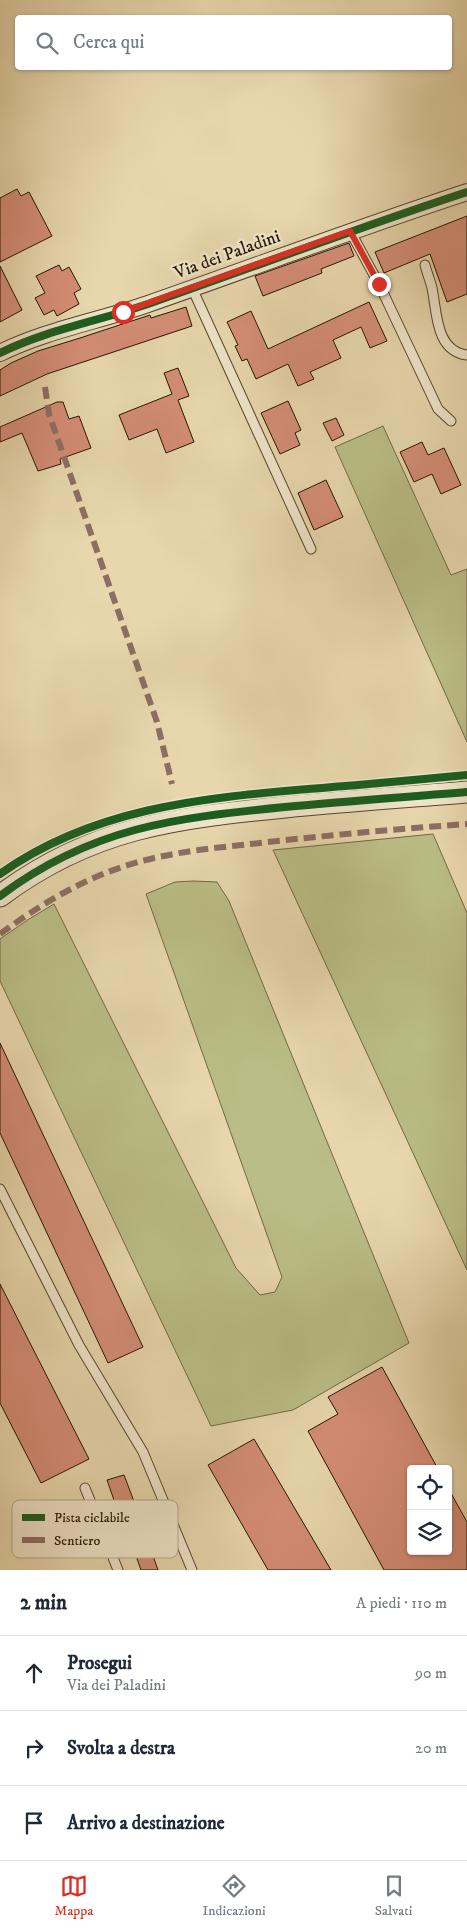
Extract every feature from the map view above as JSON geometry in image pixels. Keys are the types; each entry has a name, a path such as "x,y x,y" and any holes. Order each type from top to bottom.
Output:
{"street":[{"name":"Via dei Paladini","path":"0,354 43,336 137,308 350,231 467,192"},
{"path":"0,896 36,870 73,851 98,841 154,825 186,818 245,811 467,792"}],"lane":[{"path":"350,231 379,284 438,408 451,421"},
{"path":"425,265 432,289 438,326 447,345 461,354 467,355"},
{"path":"192,288 311,549"},
{"path":"0,1189 80,1345 143,1452 163,1500"},
{"path":"85,1488 90,1500"},
{"path":"178,1536 192,1570"},
{"path":"113,1558 118,1570"}],"green space":[{"path":"383,426 451,575 467,569 467,742 335,447"},
{"path":"433,834 467,913 467,1270 273,850"},
{"path":"175,882 217,882 229,901 409,1343 293,1410 211,1426 0,981 0,939 54,904 236,1268 260,1295 275,1292 282,1277 146,894"}],"building":[{"path":"17,189 21,196 29,192 52,236 0,262 0,198"},
{"path":"467,216 467,294 447,302 430,254 384,273 375,252"},
{"path":"349,243 354,256 321,269 322,273 263,296 255,276"},
{"path":"59,265 62,271 69,267 81,289 74,293 79,304 57,316 54,310 44,315 35,298 45,293 36,276"},
{"path":"0,266 22,310 0,322"},
{"path":"369,302 387,341 370,348 361,327 333,340 341,358 310,372 314,379 298,386 288,364 256,379 247,359 242,361 235,346 238,345 227,322 251,311 268,349"},
{"path":"186,307 192,326 47,374 0,396 0,370 11,363 38,351 150,315 151,318"},
{"path":"178,368 189,396 178,400 194,442 166,453 157,429 129,440 119,415 172,394 164,373"},
{"path":"288,401 301,430 295,433 300,445 280,454 261,413"},
{"path":"57,402 63,402 69,419 79,416 91,448 60,459 61,464 38,471 22,433 0,442 0,427"},
{"path":"336,418 344,435 332,441 323,423"},
{"path":"422,442 428,455 444,448 461,485 441,494 432,474 414,482 400,452"},
{"path":"326,480 343,517 314,530 298,493"},
{"path":"0,1043 143,1347 108,1363 0,1133"},
{"path":"0,1284 89,1459 41,1483 0,1403"},
{"path":"382,1367 436,1465 407,1465 407,1555 452,1555 452,1495 467,1522 467,1570 384,1570 308,1431 338,1414 328,1397"},
{"path":"254,1439 331,1570 268,1570 208,1465"},
{"path":"124,1475 133,1500 114,1500 107,1480"},
{"path":"137,1558 154,1558 158,1570 141,1570"}],"marked path":[{"path":"45,387 49,414 157,722 172,784"},
{"path":"0,934 74,887 106,873 139,862 173,854 208,849 363,832 467,824"}],"cycle path":[{"path":"0,353 36,338 148,304 467,192"},
{"path":"0,874 35,852 71,835 109,821 148,810 227,797 467,775"},
{"path":"0,896 34,873 102,840 171,822 245,811 467,792"}],"route":[{"path":"123,312 350,231 379,284"}]}
